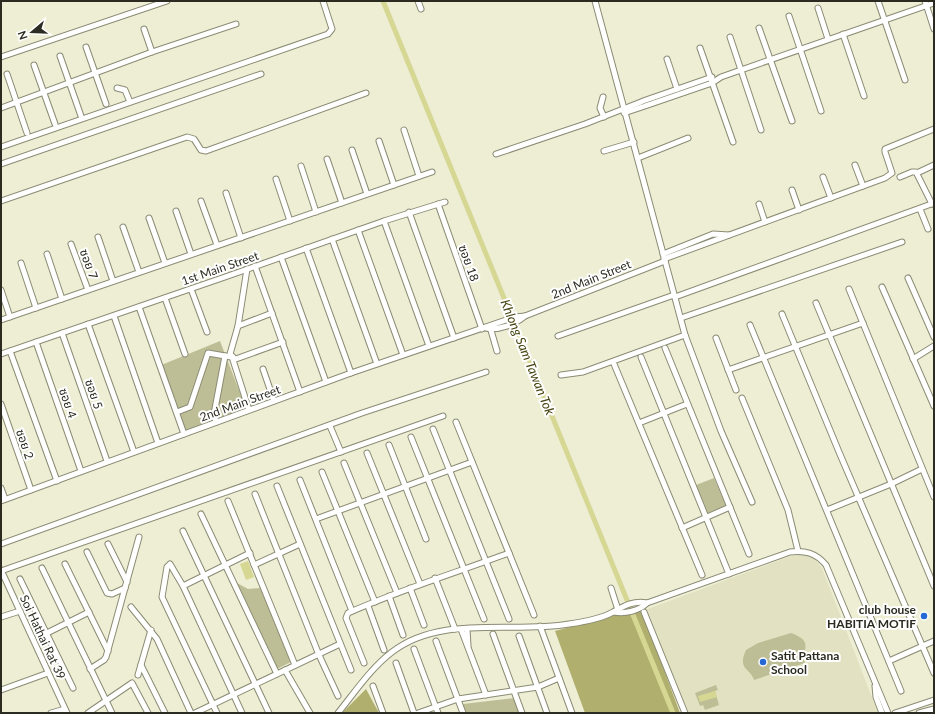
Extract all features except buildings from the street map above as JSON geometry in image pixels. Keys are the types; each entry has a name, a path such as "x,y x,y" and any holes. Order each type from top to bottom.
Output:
{"street":[{"path":"1,57 166,1"},
{"path":"1,147 328,34 332,29 323,1"},
{"path":"418,1 421,9"},
{"path":"595,1 685,335 721,431 752,502"},
{"path":"878,1 905,80"},
{"path":"643,104 677,89 710,78 721,77 885,20 925,3 934,3"},
{"path":"925,3 934,29"},
{"path":"818,8 828,39"},
{"path":"789,16 821,111"},
{"path":"1,108 152,52 236,24"},
{"path":"759,28 792,121"},
{"path":"144,29 152,52"},
{"path":"843,34 864,96"},
{"path":"730,37 762,130"},
{"path":"86,47 106,104"},
{"path":"700,48 732,142"},
{"path":"60,56 81,116"},
{"path":"667,60 677,89"},
{"path":"34,65 54,124"},
{"path":"7,74 27,133"},
{"path":"1,164 261,74"},
{"path":"496,154 615,113 712,83 721,77"},
{"path":"117,88 125,90 130,102"},
{"path":"1,201 187,137 194,139 201,150 206,151 366,93"},
{"path":"603,97 600,108 604,117"},
{"path":"759,204 765,222 885,178 892,173 885,149 934,129"},
{"path":"404,130 419,176"},
{"path":"638,158 688,138"},
{"path":"379,141 394,185"},
{"path":"604,151 634,142"},
{"path":"352,150 367,194"},
{"path":"327,160 342,203"},
{"path":"855,165 863,186"},
{"path":"900,177 912,172 917,173 934,165"},
{"path":"301,166 316,212"},
{"path":"1,320 432,172"},
{"path":"558,336 933,204 917,173"},
{"path":"823,177 831,198"},
{"path":"276,179 290,221"},
{"path":"792,190 799,210"},
{"path":"226,193 242,238"},
{"path":"201,201 217,246"},
{"name":"1st Main Street","path":"1,354 247,270 409,212 446,202"},
{"name":"ซอย 18","path":"438,204 497,351"},
{"path":"920,208 928,229"},
{"path":"176,211 191,254"},
{"path":"409,212 454,338"},
{"path":"149,218 165,263"},
{"path":"384,221 429,346"},
{"name":"2nd Main Street","path":"3,500 351,373 429,346 516,320 664,258 713,234 730,235 765,222"},
{"path":"124,227 139,272"},
{"path":"358,230 403,355"},
{"path":"98,237 114,281"},
{"path":"332,239 377,364"},
{"path":"681,318 902,242"},
{"name":"ซอย 7","path":"72,244 88,290"},
{"path":"306,248 351,373"},
{"path":"47,254 62,299"},
{"path":"281,258 326,382"},
{"path":"21,263 36,308"},
{"path":"255,266 300,392"},
{"path":"247,270 238,326 230,354 233,358 249,410"},
{"path":"908,278 934,337"},
{"path":"882,287 934,406"},
{"path":"191,289 207,332"},
{"path":"850,289 934,497"},
{"path":"1,290 10,317"},
{"path":"165,298 185,354"},
{"path":"816,303 934,586"},
{"path":"139,307 184,434"},
{"path":"238,326 272,313"},
{"path":"782,314 934,673"},
{"path":"114,316 158,443"},
{"path":"728,370 863,323"},
{"path":"88,324 134,452"},
{"path":"750,325 901,691"},
{"name":"ซอย 5","path":"62,333 107,461"},
{"path":"562,375 588,370 685,335"},
{"path":"716,338 736,390"},
{"name":"ซอย 4","path":"36,342 81,471"},
{"path":"177,412 190,408 208,353 233,358 283,342"},
{"path":"913,359 934,346"},
{"path":"665,348 749,554"},
{"path":"10,351 57,481"},
{"path":"216,422 214,414 225,356"},
{"path":"642,357 729,574"},
{"path":"614,364 702,575"},
{"path":"263,369 274,401"},
{"path":"1,544 330,426 362,413 486,372"},
{"path":"742,398 788,510 798,551"},
{"name":"ซอย 2","path":"1,404 31,490"},
{"path":"639,423 687,404"},
{"path":"1,570 443,416"},
{"path":"456,422 534,615"},
{"path":"330,426 341,452"},
{"path":"433,429 509,619"},
{"path":"411,437 484,619"},
{"path":"389,445 426,539"},
{"path":"367,454 382,494 420,584"},
{"path":"316,519 382,494 429,479 472,462"},
{"path":"344,463 397,593"},
{"path":"827,510 858,496 891,484 922,469"},
{"path":"322,472 375,602"},
{"path":"300,480 352,611"},
{"path":"277,486 351,670"},
{"path":"1,488 3,500"},
{"path":"255,494 319,655 338,696"},
{"path":"228,501 295,665"},
{"path":"682,528 730,507"},
{"path":"201,514 277,674"},
{"path":"183,531 269,713"},
{"path":"90,669 104,660 108,651 139,537"},
{"path":"108,544 127,582"},
{"path":"254,565 300,544"},
{"path":"338,713 371,672 393,652 420,635 443,630 540,626 584,621 619,611 637,602 647,603 790,552 798,551 814,554 826,565 888,713"},
{"path":"87,552 107,593 112,594 125,588"},
{"path":"182,586 250,553"},
{"path":"364,663 346,618 348,613 435,578 464,570 508,553"},
{"path":"65,564 108,651"},
{"path":"217,713 162,597 165,574 169,565 172,565 242,713"},
{"path":"42,568 112,713"},
{"name":"Soi Hathai Rat 39","path":"1,570 66,711"},
{"path":"435,578 455,629"},
{"path":"20,579 73,688"},
{"path":"410,588 424,625"},
{"path":"611,588 619,611"},
{"path":"389,596 403,635"},
{"path":"643,610 647,603"},
{"path":"368,606 384,650"},
{"path":"131,607 151,630 159,643 191,713"},
{"path":"619,611 643,610"},
{"path":"643,610 685,713"},
{"path":"1,617 20,611"},
{"path":"47,633 89,612"},
{"path":"540,626 572,713"},
{"path":"464,629 468,647 486,696"},
{"path":"138,675 151,630"},
{"path":"493,634 522,713"},
{"path":"519,636 547,713"},
{"path":"436,641 464,713"},
{"path":"889,661 922,645 934,642"},
{"path":"195,713 340,644"},
{"path":"414,649 438,713"},
{"path":"396,663 414,713"},
{"path":"141,665 165,713"},
{"path":"285,670 310,713"},
{"path":"1,690 48,673"},
{"path":"418,713 458,699 515,691 538,686 559,678"},
{"path":"88,713 132,683 148,713"},
{"path":"875,685 876,697 882,713"},
{"path":"373,686 383,713"},
{"path":"895,713 934,700"},
{"path":"919,713 934,709"},
{"path":"51,713 66,711"}],"shaded area":[{"path":"220,341 247,411 185,434 159,366"},
{"path":"714,478 726,506 708,513 696,485"},
{"name":"Satit Pattana School","path":"804,554 815,559 822,568 878,713 689,713 645,610 788,557"},
{"path":"248,561 254,577 246,580 240,564"},
{"path":"237,583 248,589 260,588 291,662 277,669"},
{"path":"641,608 680,713 585,713 555,631"},
{"path":"791,633 799,636 805,643 805,663 754,680 744,665 743,661 746,650 758,643"},
{"path":"716,685 718,690 715,691 719,705 705,710 703,705 700,706 695,693"},
{"path":"366,689 379,713 342,713"},
{"path":"715,691 717,697 700,702 698,696"},
{"path":"514,698 519,713 466,713 463,704"}],"waterway":[{"name":"Khlong Sam Tawan Tok","path":"383,1 673,713"}],"place":[{"name":"club house HABITIA MOTIF","path":"924,616"},
{"name":"Satit Pattana School","path":"763,662"}]}
